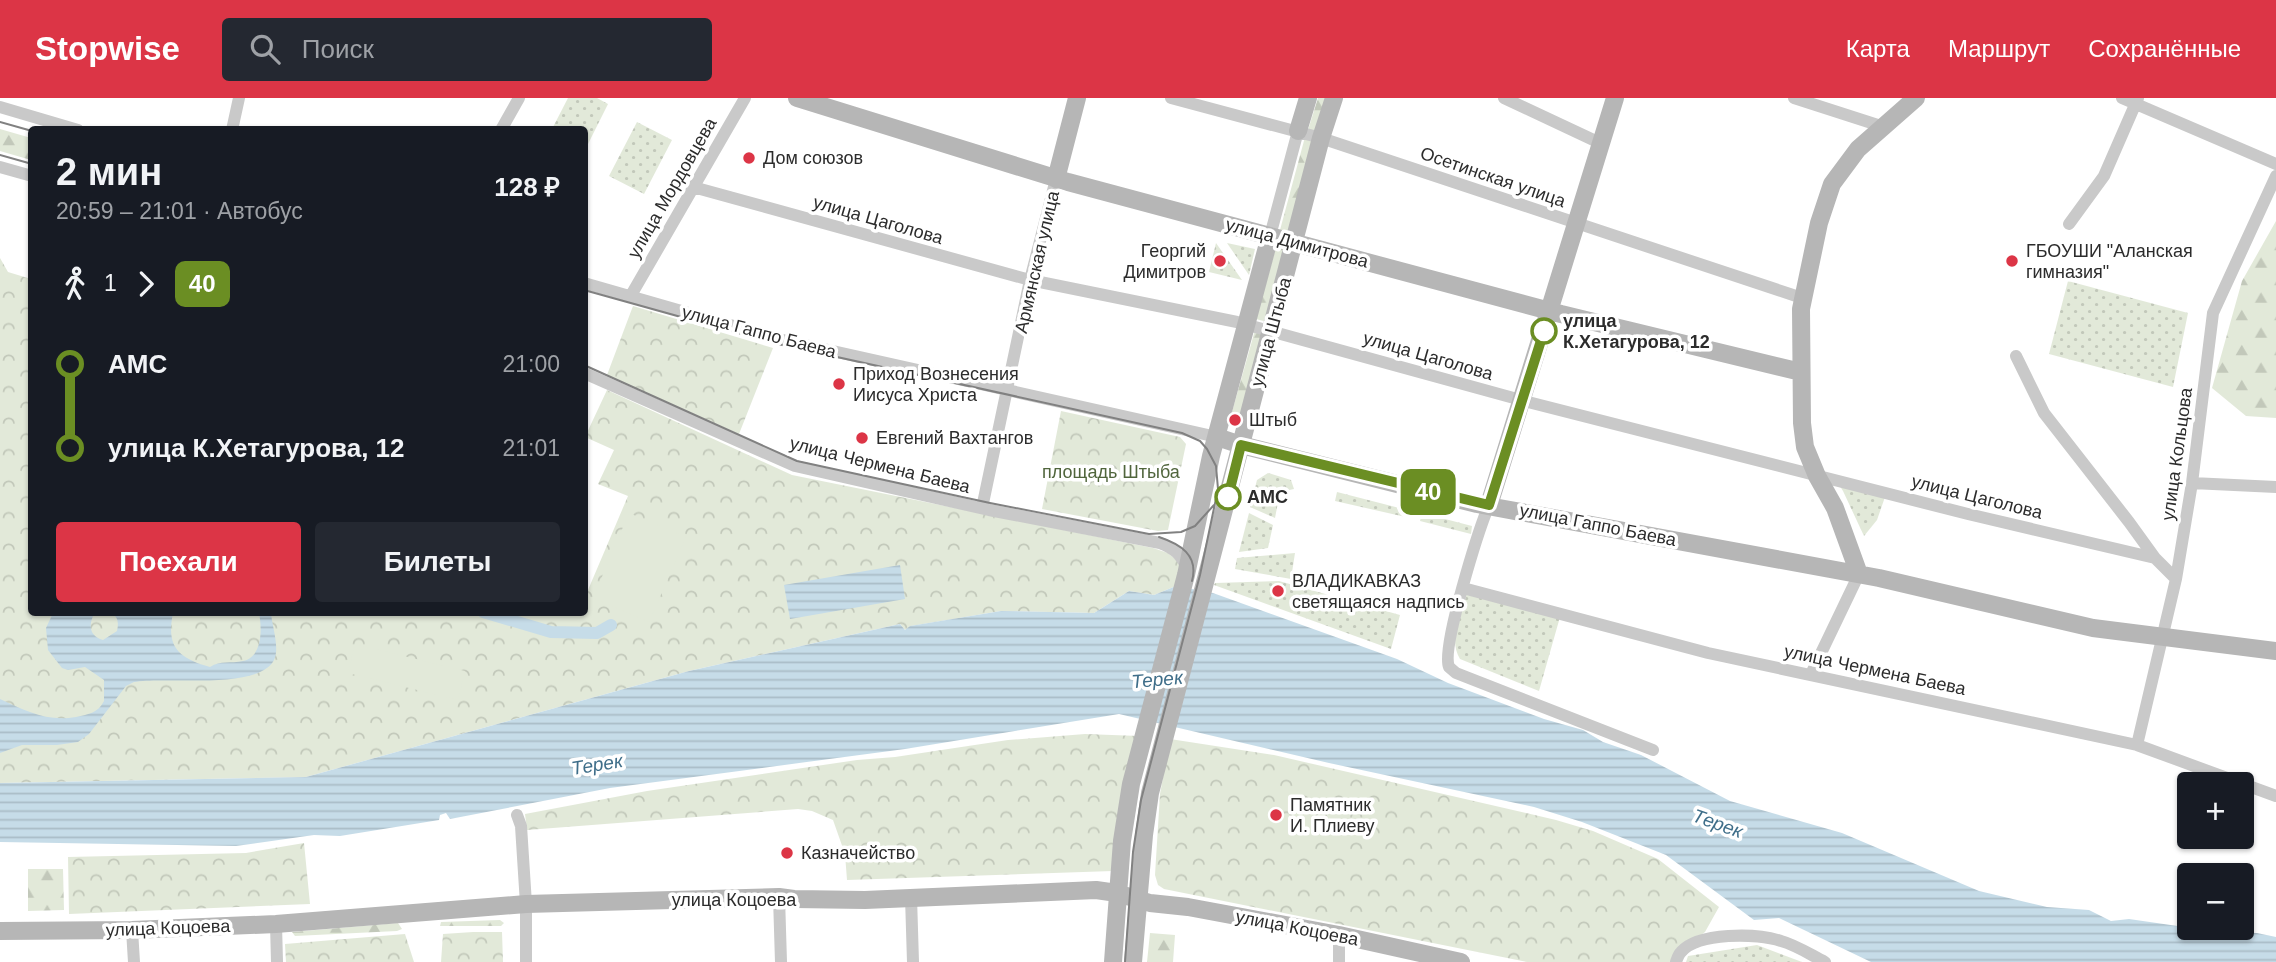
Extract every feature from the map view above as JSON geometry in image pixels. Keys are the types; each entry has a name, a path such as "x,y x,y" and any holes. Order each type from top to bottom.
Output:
{"main road":[{"name":"улица Димитрова","path":"797,98 1056,179 1550,310 1801,372"},
{"name":"Армянская улица","path":"1056,179 1077,98"},
{"name":"улица Штыба","path":"1298,131 1308,98"},
{"name":"улица Штыба","path":"1133,962 1150,793 1321,138 1334,98"},
{"path":"1489,505 1615,98"},
{"path":"1858,574 1835,508 1805,447 1801,372 1802,298 1819,223 1832,184 1858,149 1916,98"},
{"name":"улица Штыба","path":"1113,962 1126,814 1187,572 1195,526 1217,437 1270,236"},
{"name":"улица Гаппо Баева","path":"1217,437 1489,505 1858,574 2093,628 2276,651"},
{"name":"улица Коцоева","path":"0,931 132,930 276,924 526,904 779,897 794,900 865,900 1096,890 1150,903 1188,907 1339,935 1461,962"}],"street":[{"path":"233,126 239,98"},
{"path":"503,126 519,98"},
{"name":"улица Мордовцева","path":"631,297 745,98"},
{"name":"Осетинская улица","path":"1171,98 1321,138 1802,298"},
{"path":"1504,98 1602,144"},
{"path":"1794,98 1884,127"},
{"path":"2122,98 2137,101 2276,164"},
{"path":"2069,224 2104,176 2137,101"},
{"path":"0,107 64,126"},
{"name":"улица Штыба","path":"1270,236 1298,131"},
{"path":"0,167 28,175"},
{"name":"улица Кольцова","path":"2137,745 2176,579 2192,483 2213,313 2276,176"},
{"name":"Армянская улица","path":"982,508 1030,280 1056,179"},
{"name":"улица Цаголова","path":"694,187 1030,280 1247,324 1522,400 1817,476 2155,558"},
{"name":"улица Гаппо Баева","path":"588,284 779,339 1217,437"},
{"path":"2016,356 2044,413 2155,558 2176,579"},
{"name":"улица Чермена Баева","path":"588,375 795,466 1165,545 1183,559 1187,572"},
{"path":"2192,483 2276,486"},
{"path":"1489,505 1463,588 1447,652 1449,667 1456,673 1653,750"},
{"path":"1811,674 1858,574"},
{"name":"улица Чермена Баева","path":"1463,588 1707,653 2137,745 2276,796"},
{"path":"517,815 521,825 526,904 526,962"},
{"path":"779,897 781,962"},
{"path":"911,897 913,962"},
{"path":"276,924 277,962"},
{"path":"132,930 134,962"},
{"path":"1339,935 1339,962"},
{"path":"1676,962 1680,952 1696,942 1719,937 1758,936 1782,941 1825,962"}],"green space":[{"path":"568,98 597,98 608,104 588,144 588,126 554,126"},
{"path":"1318,98 1328,98 1317,133 1308,130"},
{"path":"637,122 672,140 644,194 609,176"},
{"path":"0,129 28,137 28,159 0,151"},
{"path":"1305,137 1314,140 1289,233 1280,230"},
{"path":"2276,221 2276,418 2246,416 2212,388 2242,281"},
{"path":"1278,240 1288,243 1267,322 1256,319"},
{"path":"1216,243 1242,280 1209,272"},
{"path":"1227,243 1255,249 1249,275"},
{"path":"0,258 8,272 28,278 28,616 588,616 588,590 628,496 598,484 614,450 588,438 588,431 607,390 792,475 1153,548 1168,553 1181,564 1176,586 1154,595 1129,591 1094,613 1001,611 911,626 905,630 900,624 689,671 306,777 0,783"},
{"path":"2068,281 2188,313 2173,387 2049,354"},
{"path":"633,306 773,348 739,434 607,375"},
{"path":"1255,330 1264,332 1239,422 1230,419"},
{"name":"площадь Штыба","path":"1061,411 1180,437 1186,444 1168,530 1158,531 1042,509"},
{"path":"1268,473 1291,480 1294,489 1280,492 1275,518 1250,507 1257,480"},
{"path":"1836,480 1885,497 1877,520 1864,536 1843,491"},
{"path":"1337,492 1411,511 1410,518 1335,501"},
{"path":"629,513 686,537 649,622 593,598"},
{"path":"1249,513 1273,525 1268,548 1239,552"},
{"path":"1422,513 1472,526 1471,534 1420,521"},
{"path":"1295,553 1291,579 1235,569 1237,558"},
{"path":"1279,581 1400,615 1391,649 1214,585"},
{"path":"1467,593 1560,617 1539,691 1460,659 1455,635"},
{"path":"355,644 465,671 458,700 348,673"},
{"path":"1085,734 1139,736 1113,871 847,880 845,854 833,820 812,811 798,809 527,830 525,814 647,791 1008,740"},
{"path":"1170,739 1274,755 1556,820 1593,831 1658,859 1719,907 1705,932 1673,956 1670,962 1527,962 1164,889 1158,885 1155,875 1160,794"},
{"path":"304,843 310,904 69,914 68,857 246,853"},
{"path":"28,869 63,869 64,910 28,911"},
{"path":"500,920 504,923 501,926 440,926 441,922"},
{"path":"398,923 402,929 397,931 295,936 292,932"},
{"path":"502,932 503,962 441,962 443,934"},
{"path":"1150,933 1175,935 1173,962 1147,962"},
{"path":"405,934 414,962 286,962 285,944"},
{"path":"1757,945 1802,962 1686,962 1688,956"}],"water":[{"path":"900,565 905,599 790,619 784,585"},
{"name":"Терек","path":"1176,586 1213,593 1397,659 1448,683 1544,719 1583,730 1603,742 1641,755 1730,801 1842,833 1979,891 2047,907 2089,910 2111,921 2129,919 2177,926 2177,940 2254,940 2254,933 2276,937 2276,962 1871,962 1779,918 1754,920 1666,855 1582,822 1534,807 1119,714 905,749 610,788 450,819 446,813 440,815 439,820 340,836 314,835 236,846 0,842 0,783 306,777 689,671 900,624 905,630 910,626 1001,611 1094,613 1129,591 1154,595"},
{"path":"52,616 93,616 93,634 103,640 117,631 115,616 172,616 171,635 177,649 190,660 210,667 250,658 260,641 259,616 272,616 276,655 265,670 250,676 134,682 126,686 89,734 78,742 22,745 0,753 0,699 28,711 56,718 89,714 96,711 104,701 104,680 85,667 68,670 62,668 48,650 46,628"}],"waterway":[{"path":"497,616 551,632 597,633 611,625"}],"tram line":[{"path":"0,122 28,130"},
{"path":"0,155 28,163"},
{"path":"588,291 778,344 1182,433 1200,441 1207,449 1216,466 1218,489 1200,575 1141,800 1133,852 1125,962"},
{"path":"588,367 797,461 1149,534 1181,532 1195,526 1214,505"},
{"path":"1159,537 1181,547 1190,557 1193,564 1192,581"}],"bus line":[{"name":"40","path":"1228,497 1241,445 1489,505 1544,331"}],"place":[{"name":"Дом союзов","path":"749,158"},
{"name":"Георгий Димитров","path":"1220,261"},
{"name":"ГБОУШИ \"Аланская гимназия\"","path":"2012,261"},
{"name":"улица К.Хетагурова, 12","path":"1544,331"},
{"name":"Приход Вознесения Иисуса Христа","path":"839,384"},
{"name":"Штыб","path":"1235,420"},
{"name":"Евгений Вахтангов","path":"862,438"},
{"name":"АМС","path":"1228,497"},
{"name":"ВЛАДИКАВКАЗ светящаяся надпись","path":"1278,591"},
{"name":"Памятник И. Плиеву","path":"1276,815"},
{"name":"Казначейство","path":"787,853"}]}
